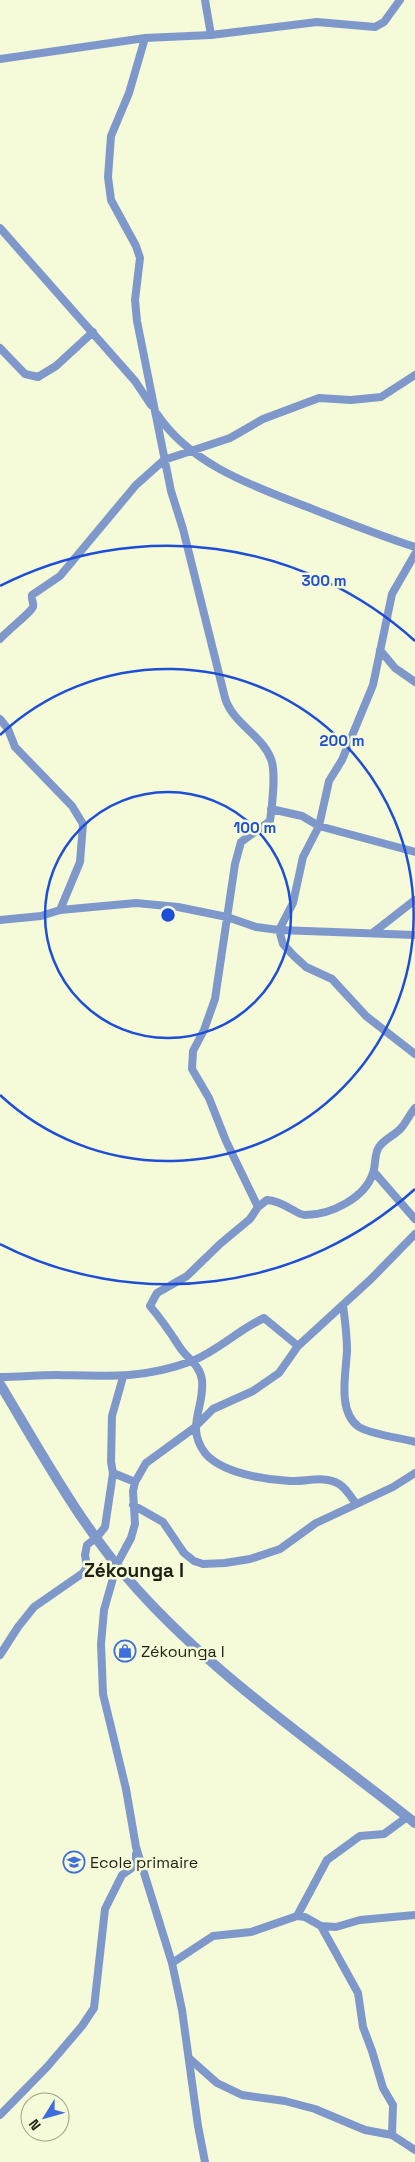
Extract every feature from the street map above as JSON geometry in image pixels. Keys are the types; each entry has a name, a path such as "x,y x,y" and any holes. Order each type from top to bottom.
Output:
{"street":[{"path":"205,0 211,35"},
{"path":"0,59 145,38 211,35 317,22 375,27 384,22 400,0"},
{"path":"145,38 129,93 111,136 108,177 111,200 136,246 140,258 135,300 137,320 164,460 227,706 262,745 272,762 272,809 270,821 241,842 227,917 215,999 204,1030 193,1051 192,1069 209,1098 226,1141 258,1207"},
{"path":"0,228 135,381 176,438 192,451 226,472 260,488 415,547"},
{"path":"0,348 25,374 38,377 56,366 93,332"},
{"path":"0,639 18,620 31,612 33,607 32,595 60,576 136,485 164,460 230,438 263,419 319,398 351,400 381,397 415,376"},
{"path":"415,554 392,594 373,685 342,760 329,781 319,826 303,857 293,903 279,930 283,944 306,967 332,979 366,1016 415,1054"},
{"path":"380,650 395,668 415,682"},
{"path":"0,719 8,729 15,747 67,800 83,824 80,862 60,910"},
{"path":"272,809 302,816 319,826 415,852"},
{"path":"374,932 415,900"},
{"path":"0,920 33,917 60,910 136,903 178,907 227,917 256,927 279,930 415,935"},
{"path":"356,1504 346,1490 332,1481 318,1479 292,1481 254,1477 216,1462 205,1453 194,1428 202,1392 202,1378 193,1360 184,1352 174,1335 150,1306 154,1298 162,1290 187,1276 220,1244 250,1219 258,1207 267,1200 275,1201 302,1215 328,1211 359,1195 368,1185 374,1172 378,1148 401,1129 415,1108"},
{"path":"374,1172 415,1219"},
{"path":"205,2162 198,2126 190,2059 172,1963 136,1847 126,1789 104,1694 102,1644 104,1610 117,1564 131,1538 135,1524 133,1505 135,1482 146,1463 194,1428 219,1406 253,1391 273,1377 298,1346 343,1305 415,1234"},
{"path":"343,1305 347,1350 344,1393 348,1410 353,1420 362,1428 415,1442"},
{"path":"0,1376 123,1377 160,1371 193,1360 218,1348 247,1327 264,1318 298,1346"},
{"path":"0,1655 18,1626 34,1606 84,1574 87,1567 85,1555 87,1546 105,1527 113,1473 111,1462 112,1416 123,1377"},
{"path":"0,1384 59,1483 117,1564 149,1601 228,1677 411,1820 384,1834 360,1836 327,1860 297,1916"},
{"path":"113,1473 135,1482"},
{"path":"133,1505 162,1522 184,1554 194,1561 203,1564 250,1559 280,1548 316,1523 393,1487 415,1473"},
{"path":"0,2115 66,2044 94,2008 105,1909 122,1875 136,1865 136,1847"},
{"path":"172,1963 213,1936 251,1932 297,1916 305,1917 321,1926 336,1927 360,1920 415,1915"},
{"path":"321,1926 358,1993 362,2027 375,2058 383,2088 392,2105 390,2118 392,2135"},
{"path":"190,2059 217,2083 242,2095 292,2103 315,2109 365,2130 392,2135 415,2150"}],"place":[{"name":"Zékounga I","path":"125,1651"},
{"name":"Ecole primaire","path":"74,1862"}],"district":[{"name":"Zékounga I","path":"134,1570"}]}
